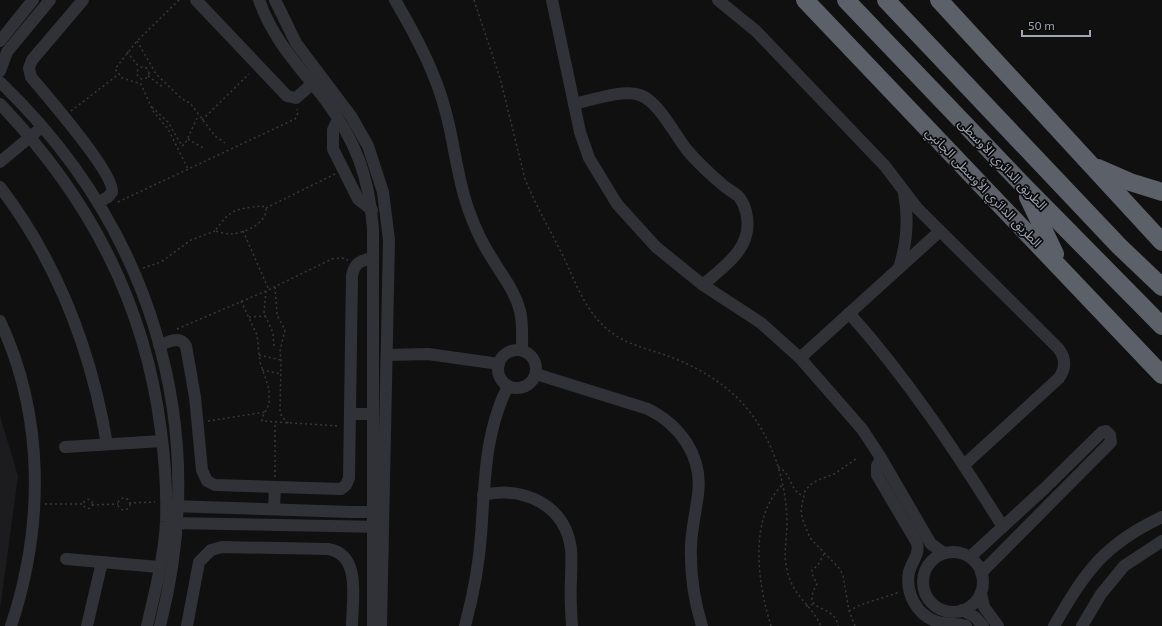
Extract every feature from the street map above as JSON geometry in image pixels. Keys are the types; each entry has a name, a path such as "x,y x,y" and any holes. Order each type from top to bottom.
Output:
{"highway":[{"name":"الطريق الدائري الأوسطى الجانبي","path":"805,0 1062,268 1162,375"},
{"name":"الطريق الدائري الأوسطى","path":"846,0 1022,184 1162,326"},
{"path":"886,0 1119,246 1162,288"},
{"path":"939,0 1162,242"},
{"path":"1091,165 1130,182 1162,192"},
{"path":"1022,184 1062,268"}],"street":[{"path":"0,41 33,0"},
{"path":"0,71 7,52 50,0"},
{"path":"196,0 284,94 293,98 299,96 312,84"},
{"path":"259,0 281,45 338,119 353,143 365,174 372,210 372,414 378,456"},
{"path":"275,0 296,43 360,131 368,146 379,176 386,208 389,240 387,355 378,456 378,527 381,626"},
{"path":"395,0 420,46 440,92 451,133 459,180 471,217 484,245 510,286 516,299 522,326 522,350"},
{"path":"552,0 580,132 589,158 617,204 656,247 703,285 761,323 800,358 851,416 881,458 931,544 944,553"},
{"path":"718,0 756,31 885,166 904,192 940,231 1058,348 1064,360 1064,370 1059,378 964,465"},
{"path":"76,2 32,60 29,68 31,77 64,116 112,184 110,195 101,206"},
{"path":"0,82 43,126 72,163 101,206 134,271 158,341 173,413 178,459 170,504"},
{"path":"574,104 626,94 635,94 645,97 658,108 677,137 699,163 739,197 747,215 748,229 745,241 738,253 703,285"},
{"path":"0,104 30,137 60,174 87,214 120,278 144,346 156,393 170,504 171,573 160,626"},
{"path":"338,119 333,130 332,143 358,199 372,210"},
{"path":"0,162 43,126"},
{"path":"0,187 32,233 67,300 92,370 101,407 107,444"},
{"path":"899,268 907,228 904,192"},
{"path":"800,358 940,231"},
{"path":"158,341 178,340 185,344 199,423 202,470 207,481 215,485 337,489 344,487 349,478 352,276 354,266 362,260 373,258"},
{"path":"849,313 915,394 964,465 1003,527"},
{"path":"0,321 20,374 30,417 35,460 36,504 31,550 21,595 11,626"},
{"path":"522,350 534,359 536,374 527,385 517,388 508,386 499,374 499,364 507,352 522,350"},
{"path":"387,355 421,354 448,356 499,364"},
{"path":"536,374 648,408 661,415 684,436 696,463 699,478 691,546 693,584 702,626"},
{"path":"465,626 479,556 484,471 491,429 497,409 508,386"},
{"path":"350,420 372,414"},
{"path":"970,557 1044,489 1102,432 1106,432 1110,435 1111,442 981,573"},
{"path":"65,447 162,441"},
{"path":"881,458 877,466 877,475 917,542 917,554 909,572 909,589 918,609 931,619 946,624 966,626"},
{"path":"274,510 275,487"},
{"path":"483,495 497,492 512,492 526,495 539,501 551,510 560,522 567,534 571,549 572,626"},
{"path":"170,504 274,510 378,512"},
{"path":"1057,625 1083,578 1102,556 1134,532 1162,517"},
{"path":"171,523 378,527"},
{"path":"147,626 171,523"},
{"path":"372,626 378,527"},
{"path":"1082,626 1101,594 1124,566 1162,541"},
{"path":"187,626 199,562 211,550 222,547 328,549 342,555 351,568 352,626"},
{"path":"958,552 970,557 979,567 982,586 980,593 973,604 962,610 955,611 942,609 931,602 925,590 924,577 928,565 944,553 958,552"},
{"path":"66,559 160,567"},
{"path":"87,626 102,562"},
{"path":"980,593 984,607 998,626"},
{"path":"962,610 971,614 983,626"}],"path":[{"path":"179,0 137,41 115,68 123,79 141,84 150,106 168,130 188,169"},
{"path":"474,0 500,78 525,179 531,195 567,264 581,297 599,322 615,335 630,344 693,366 733,394 744,405 762,430 778,467 783,485 787,522 785,553 787,570 792,586 821,626"},
{"path":"137,41 156,74 182,99 192,104 202,120 215,136 225,143"},
{"path":"127,52 139,68 149,69 148,76"},
{"path":"139,68 137,76 147,79 148,76"},
{"path":"64,116 119,74"},
{"path":"202,120 249,74"},
{"path":"148,76 164,88"},
{"path":"101,206 188,169 295,119 298,113 293,98"},
{"path":"150,106 168,122 181,145 185,144 188,139 197,118"},
{"path":"188,139 205,149"},
{"path":"215,231 225,216 234,211 262,206 266,208 344,170"},
{"path":"134,271 161,262 191,240 215,231 232,234 260,223 266,213 266,208"},
{"path":"242,231 269,290"},
{"path":"158,341 337,258 347,260 354,266"},
{"path":"275,287 277,315 285,330 280,348 282,360 280,412 289,424"},
{"path":"266,291 265,316 273,333 274,347"},
{"path":"241,302 257,335 262,370 269,389 269,404 262,421 289,424 350,420"},
{"path":"249,317 265,316"},
{"path":"259,355 282,360"},
{"path":"262,370 281,374"},
{"path":"199,423 266,412"},
{"path":"275,423 275,487"},
{"path":"855,626 849,611 842,575 839,568 810,538 801,509 803,496 810,485 818,480 834,474 856,459"},
{"path":"778,467 785,471 797,493 803,496"},
{"path":"771,626 760,584 760,553 767,508 774,495 783,485"},
{"path":"119,498 128,499 129,503 128,509 118,508 119,498"},
{"path":"36,504 83,504 88,500 92,505"},
{"path":"129,503 170,504"},
{"path":"83,504 88,509 92,505 118,504"},
{"path":"824,554 818,565 811,572 817,582 811,596 814,604 832,614 838,621 838,626"},
{"path":"849,611 860,605 909,589"},
{"path":"806,606 814,604"}],"shaded area":[{"path":"0,416 18,476 0,609"}]}
